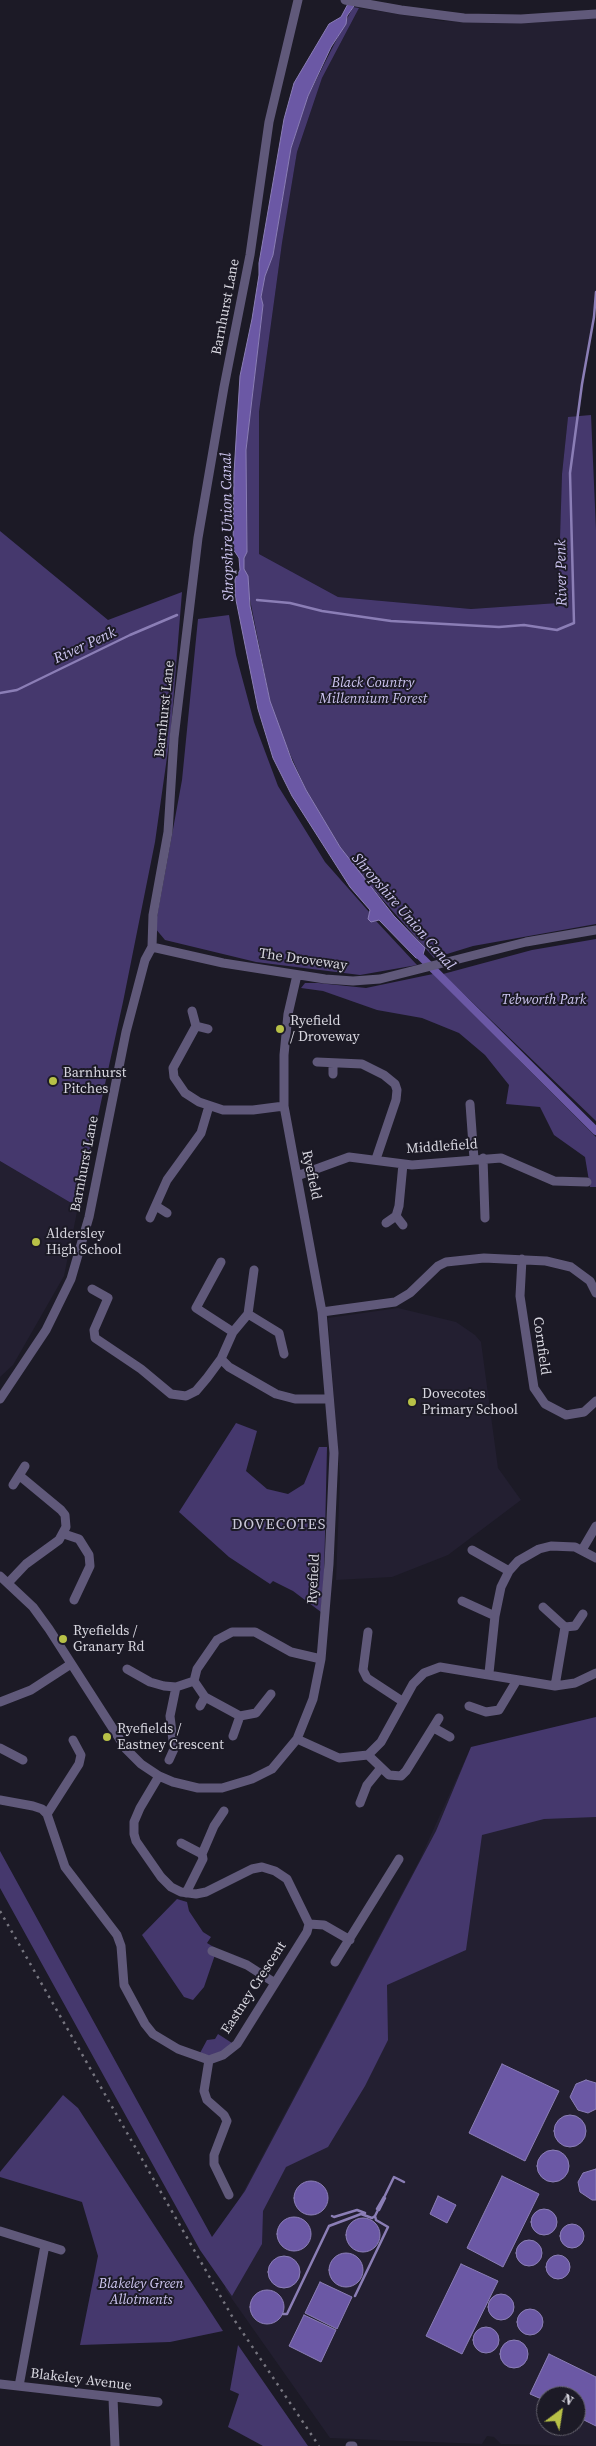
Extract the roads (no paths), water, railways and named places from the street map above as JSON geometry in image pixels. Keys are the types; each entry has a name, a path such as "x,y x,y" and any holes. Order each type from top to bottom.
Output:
{"street":[{"name":"Barnhurst Lane","path":"0,1399 46,1330 71,1279 89,1217 126,1032 145,960 152,947 153,916 168,832 174,738 198,538 224,387 250,255 269,122 298,0"},
{"path":"345,0 464,18 521,18 596,14"},
{"name":"The Droveway","path":"152,947 223,963 297,975 352,981 380,979 526,942 596,930"},
{"name":"Ryefield","path":"0,1576 32,1607 126,1749 141,1764 159,1776 173,1782 198,1788 222,1788 252,1779 272,1768 297,1739 313,1698 321,1658 328,1586 334,1453 322,1312 284,1106 284,1055 288,1014 297,975"},
{"path":"192,1011 196,1026 173,1068 174,1077 185,1092 209,1106 238,1111 284,1106"},
{"path":"196,1026 208,1029"},
{"path":"317,1062 362,1064 384,1075 395,1084 397,1090 396,1100 376,1159"},
{"path":"333,1063 333,1074"},
{"path":"470,1104 485,1218"},
{"path":"150,1218 167,1180 200,1133 209,1106"},
{"name":"Middlefield","path":"298,1176 346,1157 376,1159 403,1164 501,1158 554,1181 587,1182"},
{"path":"386,1223 396,1216 399,1206 403,1164"},
{"path":"156,1206 166,1213"},
{"path":"396,1216 404,1225"},
{"path":"322,1312 395,1302 410,1293 438,1266 446,1262 484,1258 546,1261 571,1267 590,1281 596,1293"},
{"name":"Cornfield","path":"522,1259 520,1296 534,1388 545,1404 566,1415 584,1412 596,1401"},
{"path":"221,1262 196,1308 233,1332"},
{"path":"92,1289 108,1298 94,1330 96,1338 141,1369 170,1394 186,1396 196,1391 221,1359 233,1332 248,1314 254,1270"},
{"path":"248,1314 279,1332 284,1354"},
{"path":"221,1359 229,1367 276,1394 295,1399 329,1399"},
{"path":"13,1485 25,1466"},
{"path":"8,1583 26,1564 64,1534 67,1521 61,1510 20,1476"},
{"path":"582,1550 596,1526"},
{"path":"64,1534 79,1539 89,1555 90,1566 74,1600"},
{"path":"489,1674 495,1616 501,1586 509,1571 526,1555 539,1549 565,1546 582,1550 596,1558"},
{"path":"472,1550 509,1571"},
{"path":"462,1601 495,1616"},
{"path":"543,1606 565,1627 575,1626 583,1614"},
{"path":"556,1686 565,1627"},
{"path":"272,1694 256,1713 240,1716 205,1697 194,1681 197,1668 217,1640 225,1635 241,1631 255,1632 291,1652 321,1658"},
{"path":"368,1632 364,1670 367,1678 402,1701"},
{"path":"0,1702 31,1690 71,1664"},
{"path":"297,1739 339,1758 368,1754 381,1742 402,1701 418,1678 432,1669 449,1666 556,1686 575,1684 596,1674"},
{"path":"127,1669 150,1682 176,1687 194,1681"},
{"path":"474,1706 486,1712 499,1710 517,1680"},
{"path":"169,1760 177,1736 170,1716 176,1687"},
{"path":"200,1706 205,1697"},
{"path":"233,1736 240,1716"},
{"path":"368,1754 380,1769 389,1775 401,1776 434,1728 438,1718"},
{"path":"434,1728 450,1737"},
{"path":"47,1814 79,1764 81,1755 73,1740"},
{"path":"0,1748 24,1760"},
{"path":"360,1802 367,1785 380,1769"},
{"path":"159,1776 140,1808 134,1822 134,1834 136,1841 171,1888 186,1893 206,1892 252,1869 262,1867 274,1871 287,1879 310,1924 324,1925 350,1940"},
{"path":"0,1800 33,1806 42,1809 47,1814 65,1867 118,1934 121,1946 124,1985 145,2024 153,2034 169,2044 209,2060 204,2091 207,2100 224,2114 227,2121 214,2155 214,2164 229,2195"},
{"path":"186,1893 203,1859 202,1854 224,1811"},
{"path":"181,1843 202,1854"},
{"path":"335,1962 399,1859"},
{"name":"Eastney Crescent","path":"209,2060 222,2055 237,2044 310,1924"},
{"path":"212,1951 247,1965 275,1983"},
{"path":"0,2231 61,2250"},
{"path":"18,2386 45,2246"},
{"name":"Blakeley Avenue","path":"0,2384 158,2402"},
{"path":"113,2398 115,2446"}],"waterway":[{"name":"River Penk","path":"257,600 290,603 322,611 391,621 499,627 524,625 557,630 574,623 570,473 582,384 594,317 596,292"},
{"name":"River Penk","path":"0,693 17,690 130,635 177,615"},
{"name":"Shropshire Union Canal","path":"415,951 596,1131"},
{"path":"355,2296 388,2227 376,2220 375,2216 394,2177 404,2182"},
{"path":"377,2209 384,2197"},
{"path":"379,2210 385,2198"},
{"path":"332,2216 357,2210 365,2213"},
{"path":"283,2314 287,2314 329,2226 361,2214 372,2218 375,2216"}],"railway":[{"path":"0,1911 233,2318 319,2446"}],"place":[{"name":"Ryefield / Droveway","path":"280,1029"},
{"name":"Barnhurst Pitches","path":"53,1081"},
{"name":"Aldersley High School","path":"36,1242"},
{"name":"Dovecotes Primary School","path":"412,1402"},
{"name":"Ryefields / Granary Rd","path":"63,1639"},
{"name":"Ryefields / Eastney Crescent","path":"107,1737"}],"district":[{"name":"DOVECOTES","path":"279,1525"}],"park label":[{"name":"Black Country Millennium Forest","path":"373,692"},
{"name":"Tebworth Park","path":"544,1000"},
{"name":"Blakeley Green Allotments","path":"141,2292"}]}
